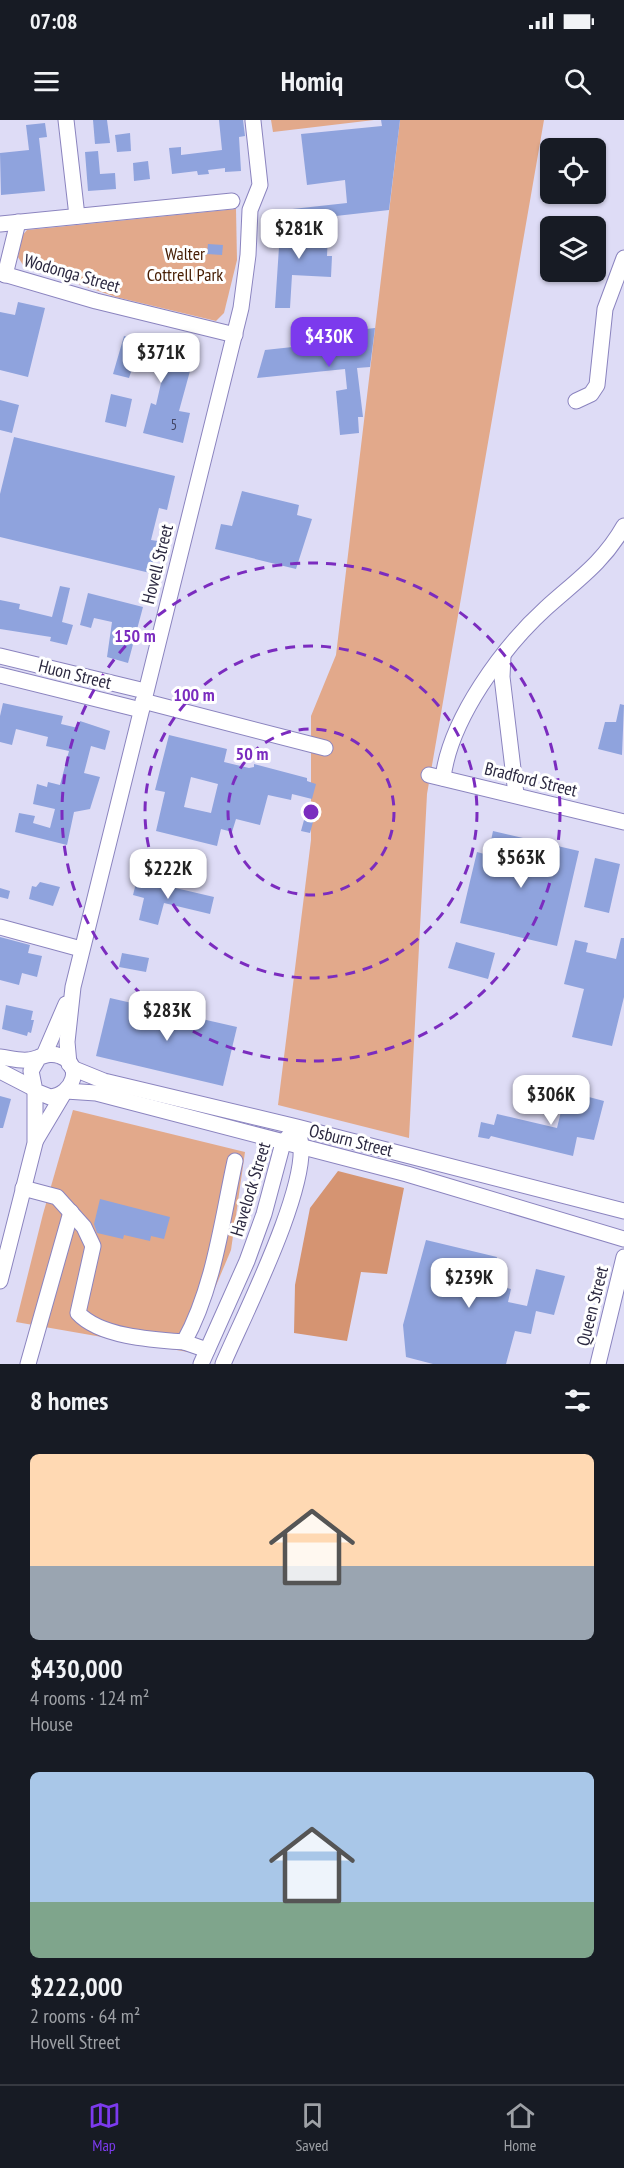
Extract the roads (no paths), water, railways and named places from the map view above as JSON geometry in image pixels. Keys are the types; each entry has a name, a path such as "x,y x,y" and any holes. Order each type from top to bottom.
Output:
{"street":[{"path":"66,120 77,216"},
{"name":"Hovell Street","path":"70,1066 67,1042 73,987 81,949 235,335 246,273 250,210 260,185 253,121"},
{"path":"0,224 232,201"},
{"name":"Wodonga Street","path":"18,222 2,274 96,301 235,335"},
{"path":"576,401 591,394 597,385 605,309 624,258"},
{"path":"590,571 611,548 624,526"},
{"path":"516,794 502,677 502,664 506,651 544,610 590,571 624,548"},
{"name":"Bradford Street","path":"506,651 459,726 436,776 624,822"},
{"name":"Huon Street","path":"0,656 65,672 143,701 325,748"},
{"path":"32,683 35,665"},
{"path":"61,690 65,672"},
{"name":"Huon Street","path":"0,675 61,690 143,701"},
{"path":"0,927 81,949"},
{"name":"Hovell Street","path":"42,1056 73,987"},
{"path":"0,1057 24,1060 42,1056 60,1056 70,1066 73,1078 35,1143 1,1275"},
{"path":"35,1143 34,1089 31,1071 42,1056"},
{"name":"Osburn Street","path":"70,1066 104,1081 297,1127 624,1211"},
{"path":"0,1071 50,1097 65,1092"},
{"name":"Osburn Street","path":"65,1092 96,1093 302,1149 407,1174 624,1239"},
{"name":"Havelock Street","path":"204,1357 258,1233 283,1143 297,1127"},
{"name":"Havelock Street","path":"223,1364 286,1216 301,1164 302,1149 297,1127"},
{"path":"184,1342 195,1319 213,1260 235,1161"},
{"path":"23,1188 57,1197 84,1227 93,1246 78,1313 83,1319 127,1335 184,1342 204,1357"},
{"path":"28,1364 70,1212"},
{"name":"Queen Street","path":"598,1364 624,1257"}],"park label":[{"name":"Walter Cottrell Park","path":"185,263"}]}
